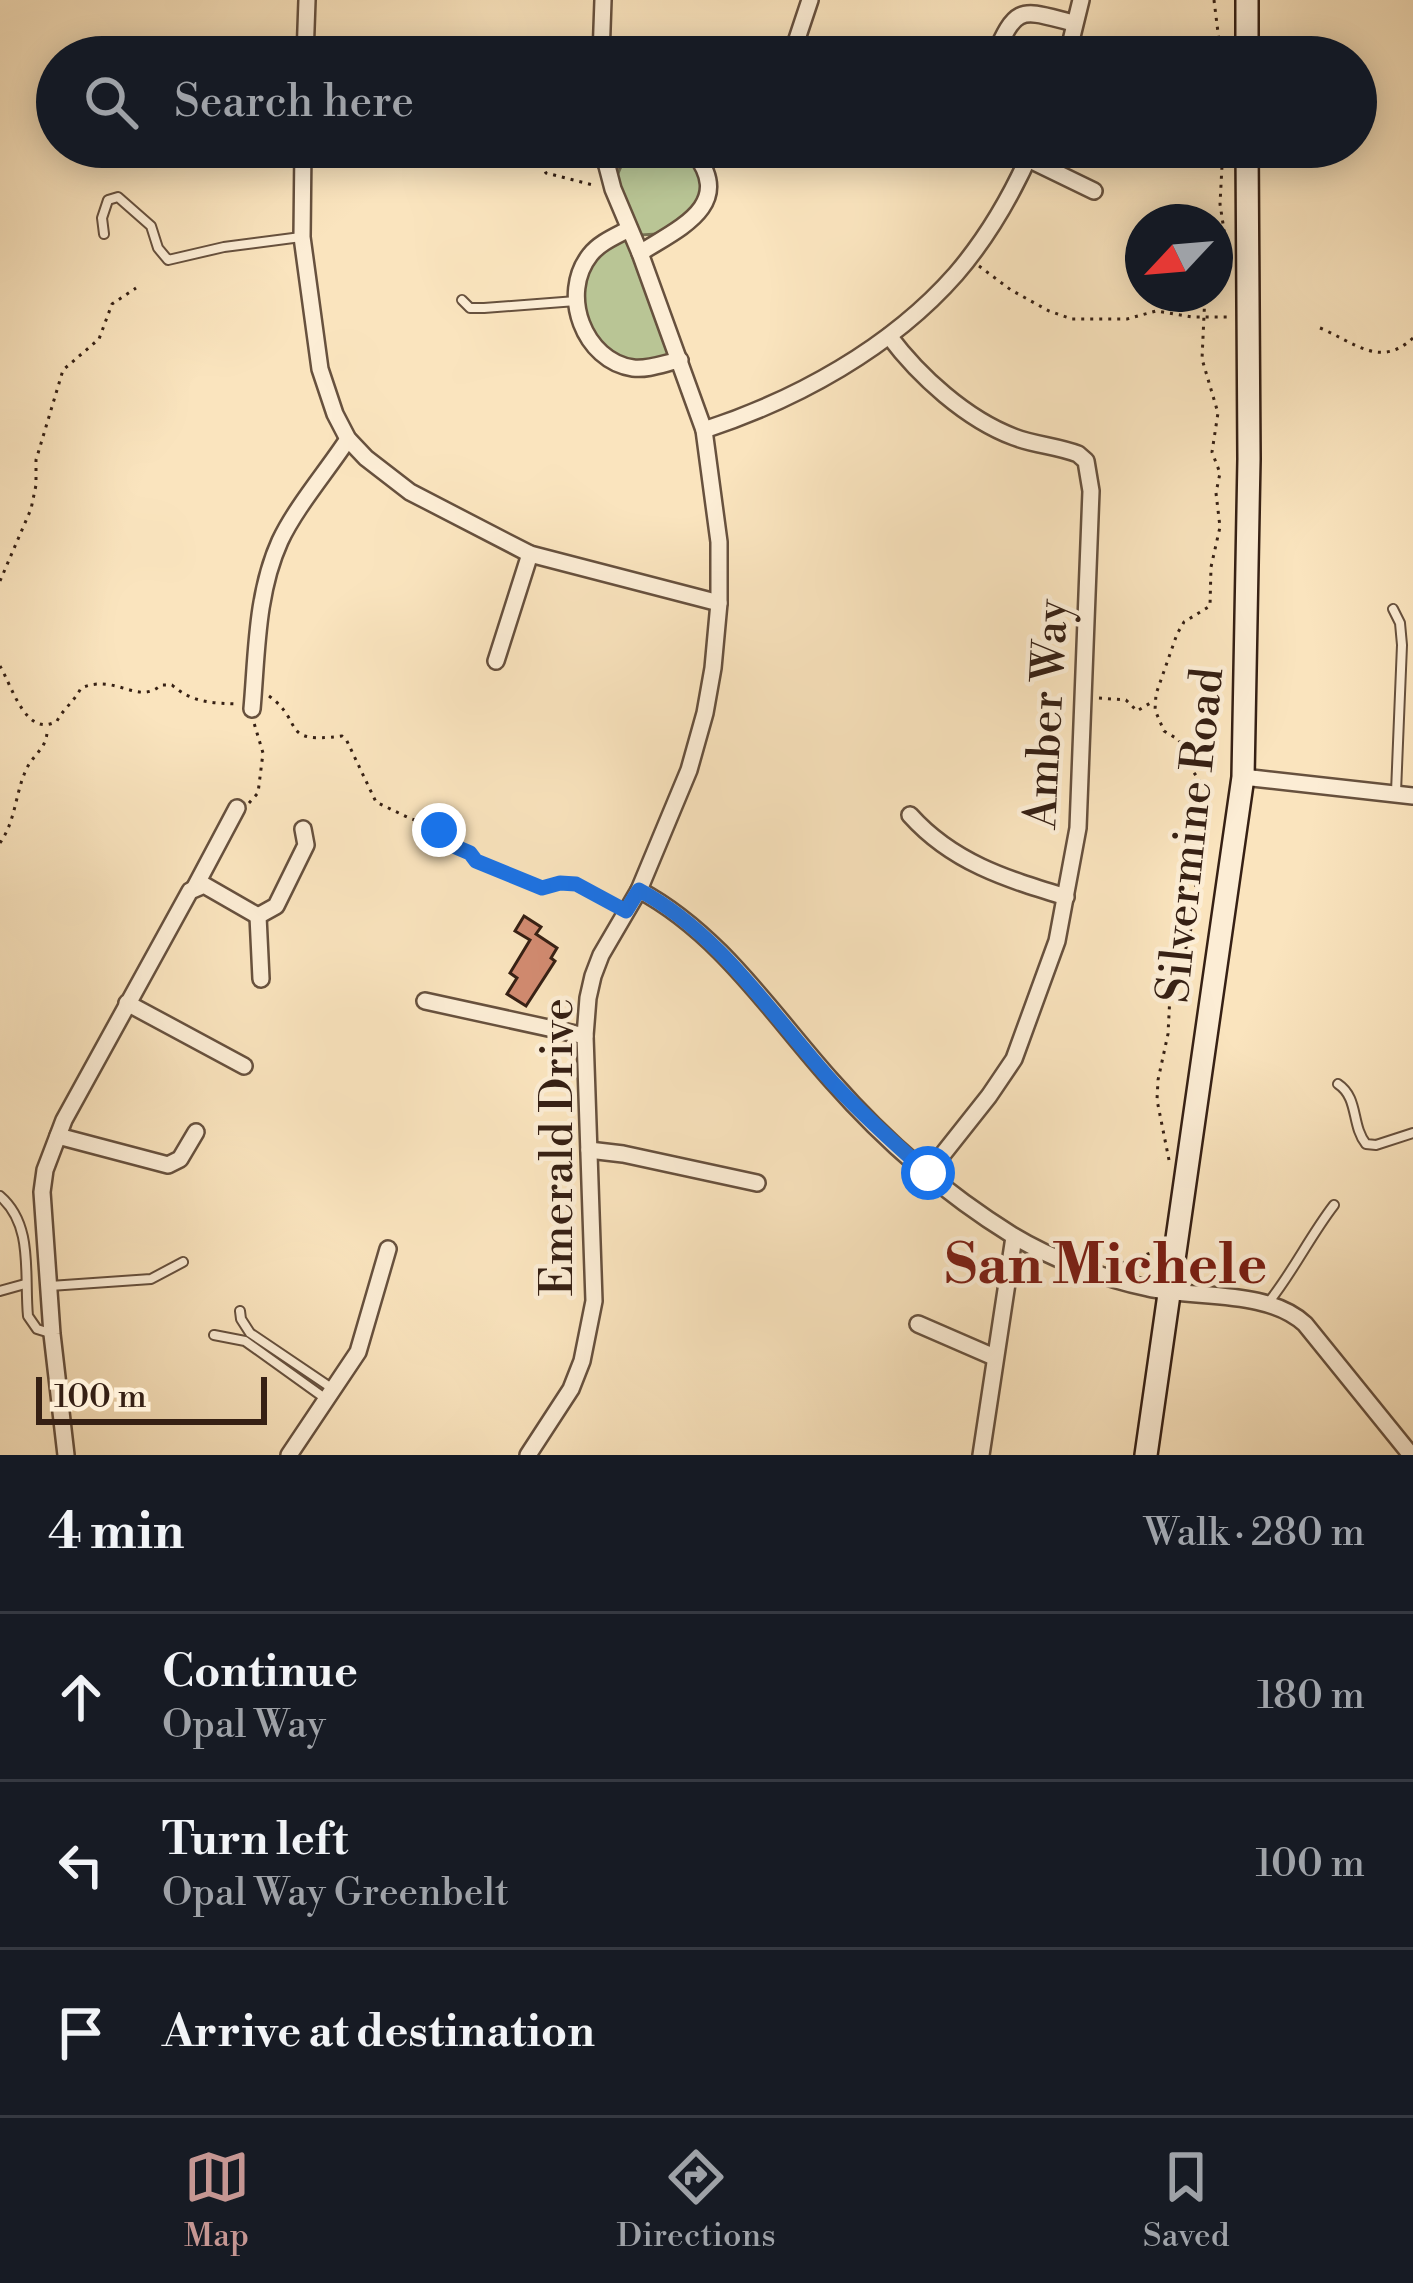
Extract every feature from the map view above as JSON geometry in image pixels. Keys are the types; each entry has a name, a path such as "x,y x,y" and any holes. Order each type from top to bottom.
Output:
{"street":[{"path":"306,36 307,0"},
{"path":"602,36 603,0"},
{"path":"798,36 810,0"},
{"path":"1072,36 1081,0"},
{"path":"1246,36 1247,0"},
{"path":"1003,36 1022,14 1032,12 1075,23"},
{"path":"303,168 302,237 320,368 348,439 410,492 530,554 719,603"},
{"name":"Emerald Drive","path":"528,1455 571,1388 582,1361 594,1301 587,998 593,976 639,890 695,751 713,668 719,603 718,542 704,430 607,168"},
{"path":"640,253 699,214 708,196 703,168"},
{"path":"704,430 764,409 889,336 969,257 1022,168"},
{"path":"1056,168 1094,191"},
{"name":"Silvermine Road","path":"1146,1455 1243,777 1249,458 1247,168"},
{"path":"629,229 588,256 577,301 584,333 624,366 642,368 680,360"},
{"name":"Amber Way","path":"889,336 914,368 956,403 1010,436 1067,450 1086,461 1091,490 1078,828 1057,941 1014,1059 928,1173"},
{"path":"253,702 260,610 274,555 348,439"},
{"path":"496,661 530,554"},
{"path":"1243,777 1404,795"},
{"path":"66,1455 48,1286 45,1171 58,1136 127,1003 237,808"},
{"path":"910,815 926,833 967,862 1066,897"},
{"path":"258,916 276,906 305,845 302,829"},
{"path":"195,887 213,888 258,916"},
{"path":"639,890 684,917 711,941 885,1136 1014,1237 1153,1290 1267,1304 1292,1312 1411,1455"},
{"path":"258,916 261,980"},
{"path":"425,1001 585,1036"},
{"path":"127,1003 244,1066"},
{"path":"58,1136 168,1165 180,1159 196,1132"},
{"path":"589,1150 757,1183"},
{"path":"981,1455 1014,1237"},
{"path":"289,1455 358,1352 388,1250"},
{"path":"918,1324 994,1358"}],"lane":[{"path":"104,234 104,209 108,200 118,197 151,226 168,260 302,237"},
{"path":"462,300 470,308 577,301"},
{"path":"1393,609 1402,645 1404,795"},
{"path":"1338,1084 1352,1099 1357,1131 1366,1144 1413,1133"},
{"path":"0,1196 22,1225 28,1316 37,1328 52,1334"},
{"path":"1267,1304 1334,1205"},
{"path":"48,1286 151,1280 183,1262"},
{"path":"0,1291 25,1284"},
{"path":"240,1311 250,1333 331,1395"},
{"path":"214,1335 245,1341 331,1395"}],"path":[{"path":"1214,0 1218,36"},
{"path":"544,168 546,173 613,189"},
{"path":"1220,204 1222,168"},
{"path":"969,257 1000,284 1072,320 1127,319 1156,311 1248,318"},
{"path":"0,581 31,509 36,460 63,370 99,339 112,304 136,288"},
{"path":"1169,1163 1156,1100 1158,1080 1168,1034 1169,994 1190,936 1208,798 1179,740 1164,731 1154,702 1177,634 1184,622 1204,612 1212,600 1210,567 1220,526 1216,494 1220,473 1212,452 1218,413 1202,359 1205,312"},
{"path":"1320,328 1371,352 1401,349 1413,338"},
{"path":"0,666 26,713 39,726 47,727 57,722 81,688 101,682 144,694 172,685 203,702 253,702 272,696 300,736 346,739 376,802 448,832 456,847 476,861 542,888 576,884 626,911"},
{"path":"1083,704 1096,704 1100,697 1126,700 1137,711 1154,702"},
{"path":"237,808 252,802 262,775 263,753 253,702"},
{"path":"0,843 14,816 26,771 48,737 47,727"},
{"path":"1109,1277 1111,1269 1159,1250 1164,1241"}],"green space":[{"path":"620,168 702,168 708,180 696,216 657,234 641,235 616,178"},
{"path":"631,234 676,359 632,367 593,333 584,310 590,258"}],"building":[{"path":"524,916 541,927 536,934 557,948 551,958 555,961 526,1006 507,994 517,978 510,973 530,940 515,931"}],"district":[{"name":"San Michele","path":"1106,1263"}],"route":[{"path":"439,830 448,832 456,847 476,861 542,888 576,884 626,911 639,890 684,917 711,941 835,1085 928,1173"}]}
